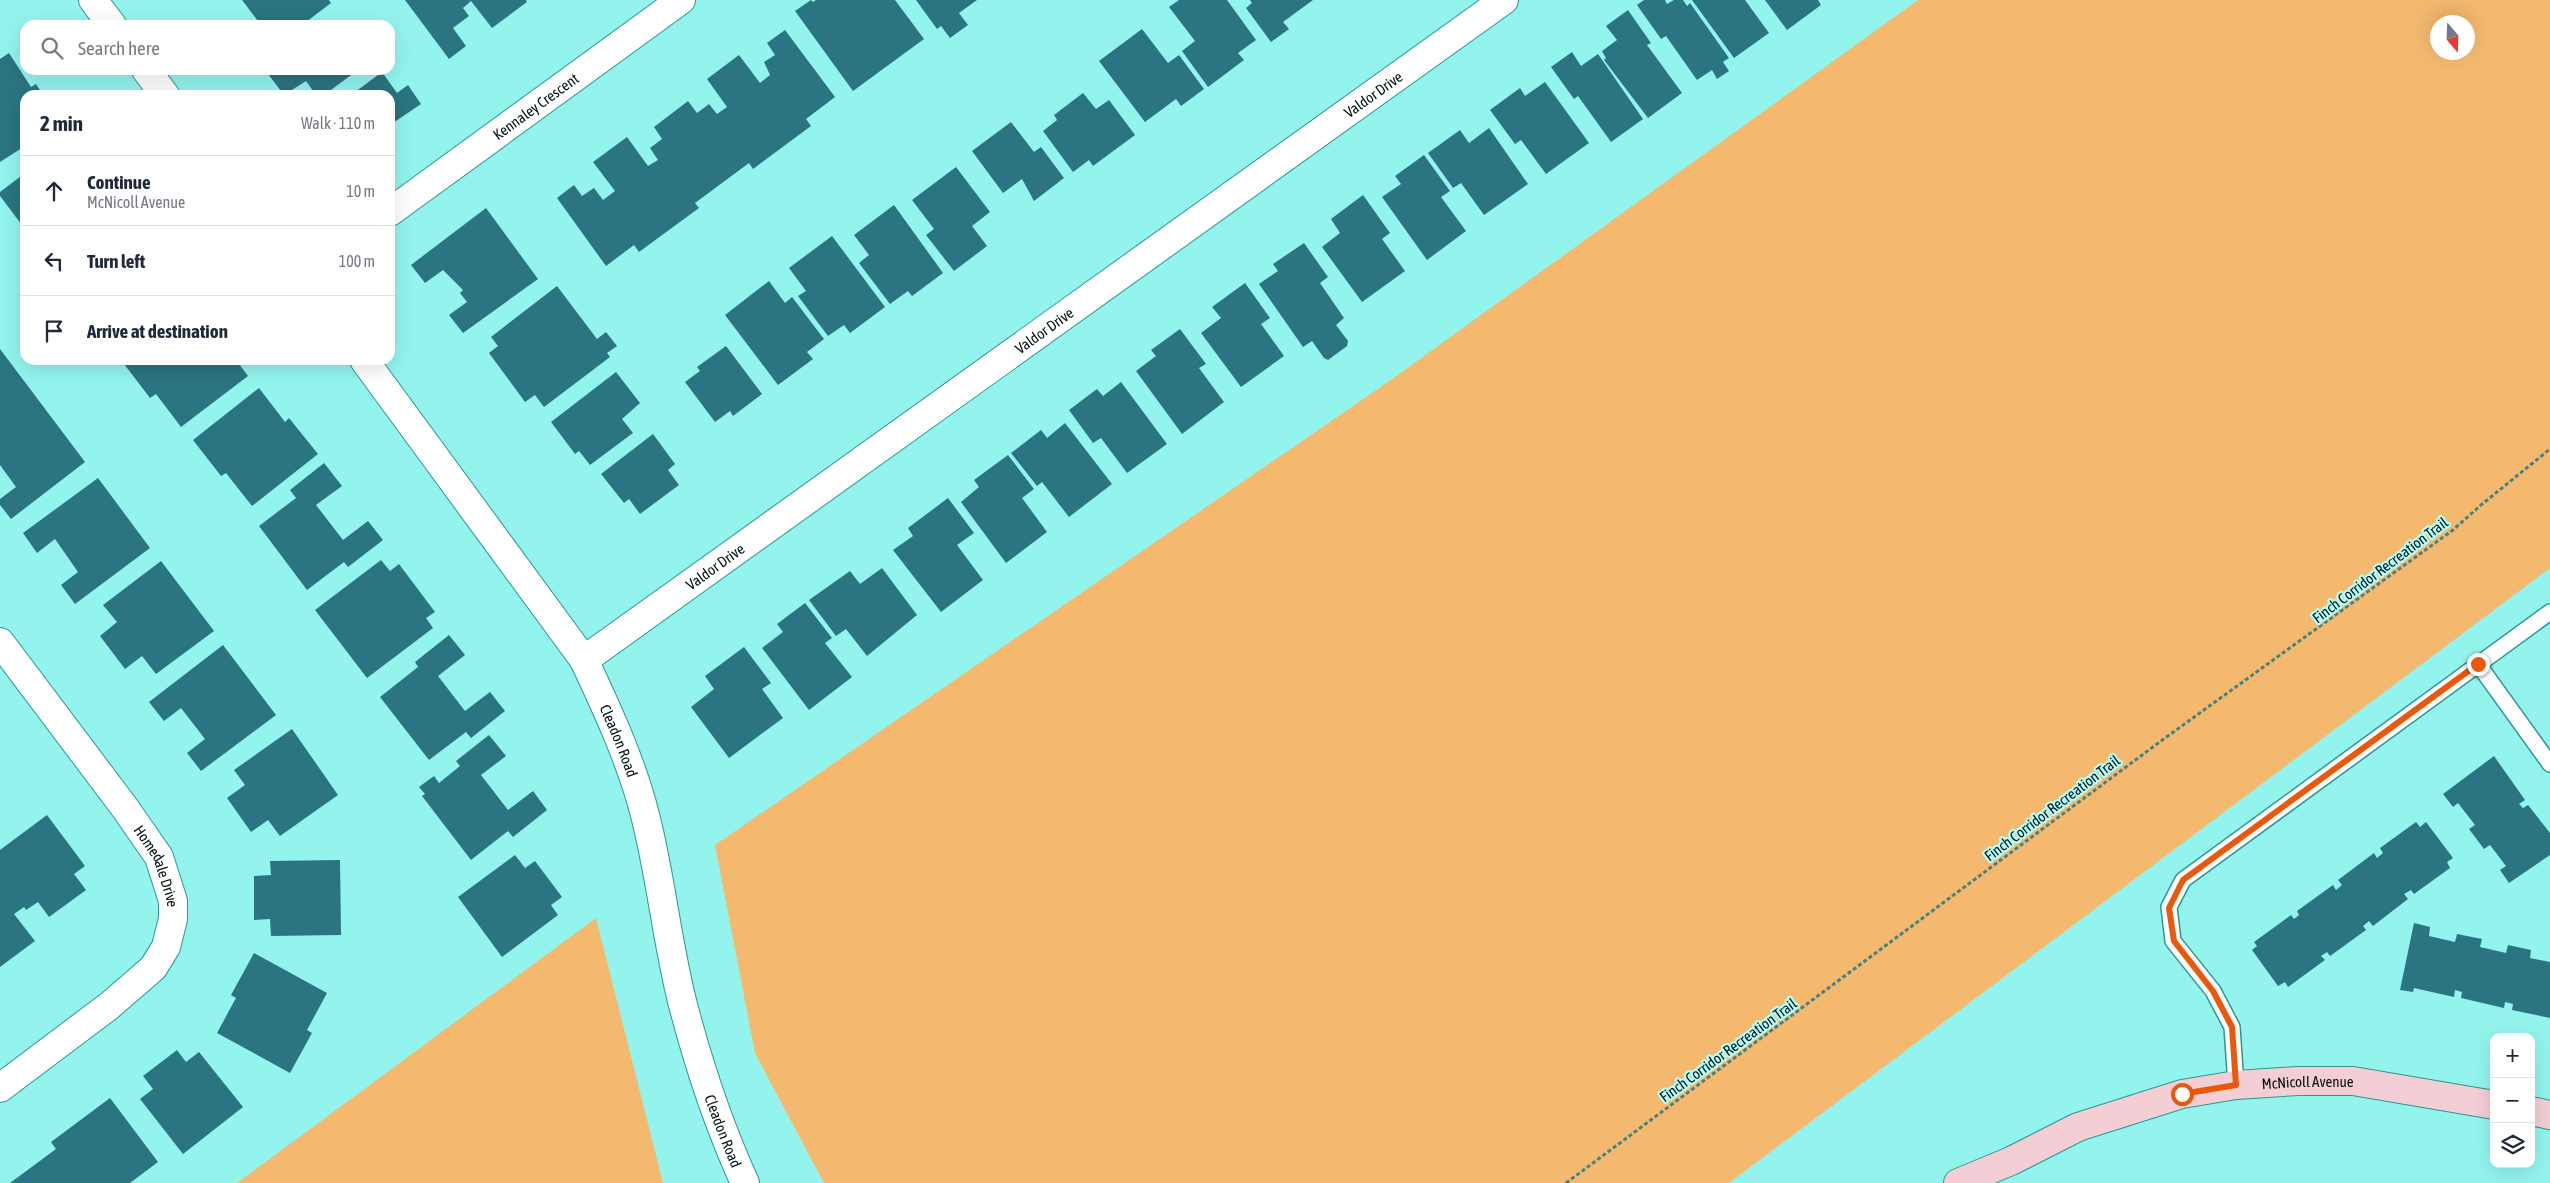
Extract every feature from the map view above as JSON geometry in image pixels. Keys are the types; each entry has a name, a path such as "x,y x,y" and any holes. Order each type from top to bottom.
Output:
{"main road":[{"name":"McNicoll Avenue","path":"1958,1183 2010,1161 2078,1128 2182,1094 2236,1085 2298,1081 2353,1082 2490,1104"},
{"path":"2535,1112 2550,1115"}],"street":[{"path":"93,0 108,20"},
{"name":"Kennaley Crescent","path":"395,208 681,0"},
{"name":"Valdor Drive","path":"584,660 1504,0"},
{"path":"150,75 161,90"},
{"name":"Cleadon Road","path":"368,365 584,660 610,715 646,818 682,1000 706,1084 727,1144 745,1183"},
{"name":"Homedale Drive","path":"0,642 125,808 159,857 173,901 173,919 166,947 153,968 109,1006 0,1088"}],"lane":[{"path":"2236,1085 2232,1027 2213,991 2174,941 2169,908 2183,880 2550,612"},
{"path":"2478,664 2550,764"}],"path":[{"name":"Finch Corridor Recreation Trail","path":"1566,1183 2161,741 2446,536 2550,449"}],"shaded area":[{"path":"1918,0 2550,0 2550,568 1729,1183 824,1183 755,1053 715,845 1388,382"},
{"path":"596,918 663,1183 237,1183"}],"building":[{"path":"242,0 329,0 331,3 309,20 257,20"},
{"path":"405,0 526,0 527,2 492,28 471,1 463,8 469,16 453,28 466,46 449,59"},
{"path":"811,0 813,2 816,0 895,0 924,39 853,91 795,11"},
{"path":"916,0 977,0 959,13 968,25 950,38 941,26 937,29"},
{"path":"1179,0 1227,0 1256,40 1238,53 1244,60 1208,87 1182,51 1195,41 1169,7"},
{"path":"1250,0 1313,0 1283,22 1289,29 1271,42 1246,8 1252,3"},
{"path":"1644,0 1665,0 1667,4 1674,0 1683,0 1687,6 1690,3 1729,58 1723,62 1729,71 1717,79 1712,70 1697,80 1666,36 1661,39 1637,5"},
{"path":"1692,0 1745,0 1769,33 1734,58"},
{"path":"1765,0 1818,0 1821,5 1787,30"},
{"path":"1628,10 1651,43 1647,45 1682,93 1648,118 1604,60 1606,58 1602,51 1617,40 1606,26"},
{"path":"1142,29 1168,63 1179,55 1204,89 1181,106 1176,99 1145,122 1099,61"},
{"path":"785,30 835,97 806,119 811,126 753,169 749,163 695,203 699,208 639,252 634,245 606,266 557,198 574,185 582,196 594,188 603,200 615,191 593,162 627,137 648,166 658,160 650,148 662,139 654,127 688,101 697,113 709,104 717,114 727,107 707,79 739,55 760,83 770,75 764,62 775,55 767,43"},
{"path":"1572,52 1581,66 1598,54 1643,119 1611,142 1578,96 1574,99 1551,67"},
{"path":"9,53 20,70 20,75 23,75 31,87 36,84 40,90 20,90 20,149 0,162 0,59"},
{"path":"269,75 351,75 331,90 312,90 306,81 292,90 280,90"},
{"path":"378,75 384,75 395,90 358,90"},
{"path":"1545,82 1589,143 1546,174 1521,140 1515,144 1490,110 1520,88 1525,96"},
{"path":"408,85 421,104 395,122 395,90 397,93"},
{"path":"1083,93 1096,109 1109,100 1135,135 1093,166 1089,160 1073,172 1043,131 1057,120 1054,115"},
{"path":"1011,122 1034,152 1041,147 1064,178 1034,201 1022,179 1003,193 972,151"},
{"path":"1489,128 1528,184 1484,215 1461,183 1453,188 1428,153 1460,130 1469,143"},
{"path":"1424,155 1450,191 1441,197 1466,231 1427,260 1382,197 1401,184 1395,176"},
{"path":"956,167 990,212 972,226 987,246 954,271 926,235 934,229 912,200"},
{"path":"20,177 20,222 0,196 0,192"},
{"path":"1363,195 1390,233 1382,239 1405,271 1362,302 1322,247 1340,233 1331,219"},
{"path":"894,205 943,273 912,296 908,291 890,304 859,263 869,255 854,235"},
{"path":"486,208 538,279 463,333 449,315 467,302 460,293 463,290 443,270 425,283 411,265"},
{"path":"832,236 885,307 850,333 844,325 828,336 798,296 806,291 789,268"},
{"path":"1304,243 1328,277 1320,283 1344,318 1336,325 1348,341 1347,346 1328,360 1324,358 1312,341 1303,347 1259,284 1278,271 1273,264"},
{"path":"769,281 785,303 792,297 824,339 807,352 813,359 778,385 725,315"},
{"path":"1245,283 1270,318 1261,324 1284,356 1241,387 1201,333 1221,318 1212,307"},
{"path":"557,286 597,339 606,332 617,346 607,353 610,357 544,407 535,395 525,402 489,353 498,346 491,337"},
{"path":"1180,329 1206,364 1199,368 1224,402 1182,434 1136,371 1156,356 1151,350"},
{"path":"726,346 762,394 733,416 730,411 715,422 685,382 700,371 697,367"},
{"path":"0,349 85,462 11,519 0,505 0,499 16,487 0,465"},
{"path":"125,365 240,365 248,376 181,427 156,394 150,398"},
{"path":"616,372 640,403 622,419 633,433 590,465 579,451 575,454 551,422"},
{"path":"1121,382 1167,444 1127,473 1101,438 1093,443 1069,410 1097,389 1103,396"},
{"path":"259,388 285,422 289,418 318,454 252,506 226,473 221,476 193,440"},
{"path":"1065,423 1112,484 1069,517 1042,482 1037,486 1011,453 1041,430 1047,438"},
{"path":"653,434 675,464 668,470 679,485 640,514 629,499 624,503 601,474"},
{"path":"1008,455 1034,489 1022,498 1047,532 1006,563 961,502 979,487 974,480"},
{"path":"324,463 342,486 316,505 343,540 368,521 383,540 348,567 344,562 307,590 259,526 296,498 290,490"},
{"path":"98,478 150,548 75,604 61,585 78,572 55,539 37,553 23,533"},
{"path":"948,498 974,533 957,545 983,580 941,612 893,550 913,536 908,528"},
{"path":"381,560 390,571 399,564 435,612 426,618 433,628 367,678 315,610"},
{"path":"161,561 214,631 156,674 142,656 125,669 100,636 117,622 103,605"},
{"path":"882,568 917,615 867,656 846,629 836,636 809,600 850,571 860,584"},
{"path":"805,603 832,638 825,643 852,677 809,710 762,648 783,632 777,624"},
{"path":"449,635 465,655 438,676 465,711 490,692 505,711 471,738 466,732 429,760 380,697 418,667 415,662"},
{"path":"223,645 276,715 201,771 187,753 205,739 181,708 164,721 149,702"},
{"path":"744,647 771,683 762,689 783,718 729,758 691,707 714,689 705,676"},
{"path":"292,729 338,795 280,836 268,820 251,832 227,798 245,785 234,770"},
{"path":"489,735 506,756 481,775 508,810 533,791 547,810 513,837 508,831 471,860 422,796 425,794 419,787 434,776 439,783 460,766 456,761"},
{"path":"2494,756 2525,800 2519,804 2523,808 2528,805 2550,833 2550,855 2509,883 2500,870 2506,866 2490,845 2484,849 2469,829 2475,825 2458,803 2453,807 2443,794"},
{"path":"47,815 85,866 74,874 86,890 49,917 38,902 26,910 24,907 14,914 35,941 0,967 0,850"},
{"path":"2416,822 2420,827 2426,822 2453,858 2447,862 2450,868 2414,894 2411,890 2404,894 2408,899 2373,926 2369,921 2363,926 2366,930 2330,956 2327,952 2321,956 2325,960 2288,987 2285,982 2278,986 2252,950 2257,946 2254,942 2291,915 2294,919 2299,915 2297,911 2333,885 2336,890 2342,885 2338,880 2374,853 2377,858 2383,853 2380,848"},
{"path":"515,855 525,868 535,861 562,897 551,905 558,915 502,957 458,897"},
{"path":"340,860 341,935 271,936 270,919 254,920 254,876 271,875 270,861"},
{"path":"2414,923 2430,927 2429,936 2455,942 2457,934 2482,939 2480,947 2506,953 2508,945 2531,950 2530,958 2550,962 2550,1018 2512,1010 2513,1004 2505,1002 2504,1008 2461,998 2462,992 2455,990 2454,997 2414,988 2413,992 2400,990"},
{"path":"254,953 327,993 307,1030 312,1033 290,1073 217,1033 236,998 231,995"},
{"path":"177,1050 186,1062 199,1052 243,1107 183,1154 140,1099 153,1089 143,1076"},
{"path":"110,1098 158,1162 130,1183 10,1183 56,1149 51,1142"}],"route":[{"path":"2182,1094 2236,1085 2232,1027 2213,991 2174,941 2169,908 2183,880 2478,664"}]}
